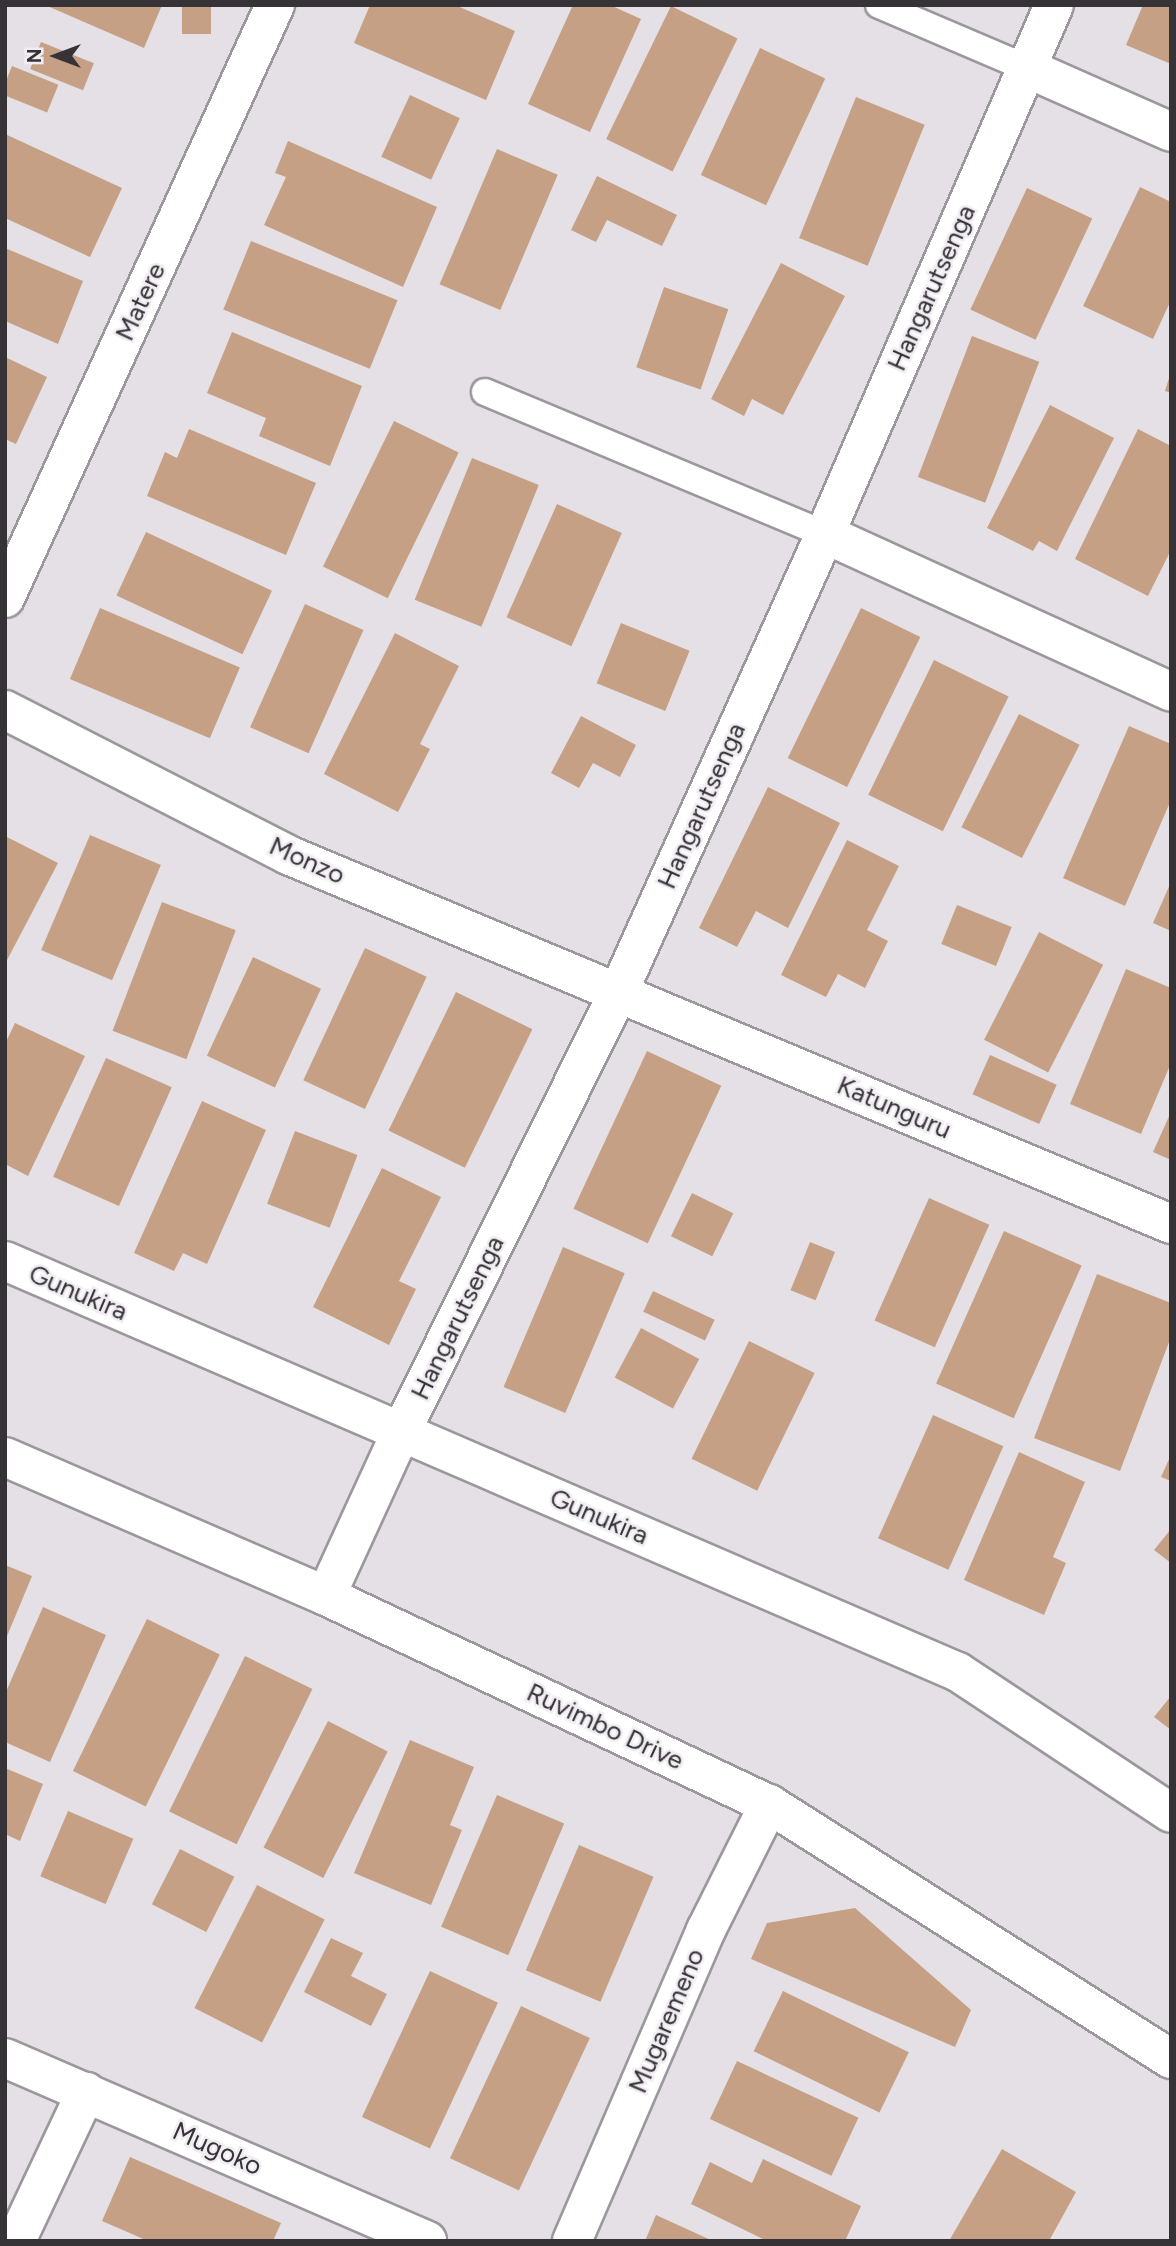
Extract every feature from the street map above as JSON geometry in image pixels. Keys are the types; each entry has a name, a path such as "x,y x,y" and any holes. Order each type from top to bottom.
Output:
{"street":[{"name":"Matere","path":"5,598 275,5"},
{"name":"Hangarutsenga","path":"326,1596 401,1432 618,993 825,534 1029,69 1054,5"},
{"path":"1029,69 1171,132"},
{"path":"825,534 1171,692"},
{"name":"Monzo","path":"5,710 288,855 618,993"},
{"name":"Katunguru","path":"618,993 1171,1224"},
{"name":"Gunukira","path":"5,1261 958,1672 1171,1813"},
{"name":"Ruvimbo Drive","path":"5,1457 326,1596 769,1804 1171,2059"},
{"name":"Mugaremeno","path":"572,2241 706,1930 769,1804"},
{"name":"Mugoko","path":"5,2058 427,2241"},
{"path":"16,2241 86,2092"}],"lane":[{"path":"879,5 1029,69"},
{"path":"485,391 825,534"}],"building":[{"path":"45,5 162,5 144,48"},
{"path":"182,5 211,5 211,34 182,34"},
{"path":"370,5 455,5 515,31 486,100 354,43"},
{"path":"573,5 610,5 641,19 590,132 528,104"},
{"path":"1143,5 1171,5 1171,64 1126,45"},
{"path":"671,6 738,38 673,171 606,139"},
{"path":"41,42 94,63 83,90 30,69"},
{"path":"760,48 825,78 766,205 701,175"},
{"path":"12,66 58,85 47,113 5,96 5,83"},
{"path":"410,95 460,118 431,180 381,157"},
{"path":"856,97 925,125 868,266 799,238"},
{"path":"5,134 122,188 90,257 5,218"},
{"path":"288,141 437,207 403,287 264,225 286,177 275,173"},
{"path":"497,149 558,175 500,310 440,284"},
{"path":"597,176 677,215 662,246 607,220 596,242 571,230"},
{"path":"1140,187 1171,202 1171,300 1153,339 1083,306"},
{"path":"1027,188 1092,218 1036,340 970,309"},
{"path":"251,241 397,300 370,369 223,310"},
{"path":"5,248 83,281 58,344 5,321"},
{"path":"781,263 845,296 783,415 752,399 744,416 711,399"},
{"path":"664,287 728,309 701,390 636,367"},
{"path":"232,332 362,386 330,466 259,436 266,418 207,393"},
{"path":"972,336 1039,362 985,503 918,477"},
{"path":"5,357 47,377 16,444 5,439"},
{"path":"1171,375 1171,393 1165,391"},
{"path":"1050,405 1114,438 1057,551 1039,541 1033,551 987,528"},
{"path":"394,421 459,453 388,598 323,567"},
{"path":"189,429 316,483 286,555 147,496 165,452 177,458"},
{"path":"1138,429 1171,446 1171,550 1148,596 1075,559"},
{"path":"472,458 539,485 481,627 415,600"},
{"path":"557,504 622,533 571,646 507,617"},
{"path":"146,532 272,591 242,654 116,595"},
{"path":"305,604 363,630 309,753 250,727"},
{"path":"100,608 240,667 210,738 70,679"},
{"path":"861,608 920,637 847,787 788,758"},
{"path":"621,623 690,651 665,711 597,683"},
{"path":"395,633 459,666 420,744 430,749 398,812 324,774"},
{"path":"934,660 1009,696 943,831 868,795"},
{"path":"1019,714 1080,745 1022,858 961,827"},
{"path":"581,716 636,745 620,777 593,763 579,788 551,773"},
{"path":"1129,726 1171,744 1171,800 1125,906 1063,878"},
{"path":"768,787 840,823 788,928 756,911 737,947 699,928"},
{"path":"90,835 161,865 112,980 41,950"},
{"path":"5,836 58,863 5,964"},
{"path":"847,840 899,866 867,930 888,941 865,988 838,974 826,997 781,975"},
{"path":"1171,882 1171,931 1153,923"},
{"path":"162,902 236,930 186,1059 113,1031"},
{"path":"957,905 1012,927 996,966 941,944"},
{"path":"1039,932 1103,965 1048,1072 984,1040"},
{"path":"365,948 427,977 365,1109 303,1080"},
{"path":"253,957 321,989 275,1087 207,1056"},
{"path":"1126,969 1171,988 1171,1063 1141,1134 1070,1104"},
{"path":"456,992 532,1029 465,1168 388,1130"},
{"path":"15,1023 85,1056 28,1176 5,1164 5,1044"},
{"path":"647,1051 721,1086 648,1243 573,1209"},
{"path":"990,1055 1057,1085 1039,1124 973,1094"},
{"path":"106,1058 172,1087 119,1206 53,1177"},
{"path":"202,1101 266,1130 207,1264 183,1253 174,1271 134,1253"},
{"path":"1171,1112 1171,1160 1153,1152"},
{"path":"295,1131 358,1155 330,1228 267,1204"},
{"path":"382,1168 441,1197 399,1281 416,1289 389,1345 313,1307"},
{"path":"692,1193 733,1213 712,1256 671,1236"},
{"path":"929,1198 989,1225 935,1347 874,1320"},
{"path":"1004,1231 1082,1266 1014,1418 936,1384"},
{"path":"810,1242 835,1252 816,1300 791,1290"},
{"path":"563,1247 625,1273 565,1413 504,1387"},
{"path":"1097,1274 1171,1303 1171,1337 1120,1471 1034,1438"},
{"path":"653,1291 715,1320 705,1341 643,1312"},
{"path":"641,1328 699,1359 673,1408 615,1377"},
{"path":"749,1341 815,1373 757,1491 692,1459"},
{"path":"933,1415 1003,1446 948,1570 878,1538"},
{"path":"1019,1452 1085,1482 1053,1557 1066,1563 1044,1615 964,1580"},
{"path":"1171,1455 1171,1481 1161,1477"},
{"path":"1171,1529 1171,1563 1154,1550"},
{"path":"5,1565 32,1576 5,1641"},
{"path":"43,1607 106,1635 50,1762 5,1742 5,1694"},
{"path":"147,1619 220,1655 146,1806 73,1771"},
{"path":"245,1656 312,1689 237,1844 169,1811"},
{"path":"1171,1696 1171,1730 1154,1717"},
{"path":"328,1721 388,1751 323,1878 264,1848"},
{"path":"410,1740 474,1767 450,1825 462,1830 431,1905 354,1873"},
{"path":"5,1768 43,1784 20,1841 5,1834"},
{"path":"497,1795 564,1824 508,1955 441,1927"},
{"path":"68,1811 133,1839 106,1904 40,1876"},
{"path":"579,1845 654,1877 600,2002 526,1970"},
{"path":"180,1849 234,1877 206,1932 152,1904"},
{"path":"257,1885 325,1920 262,2042 194,2008"},
{"path":"855,1908 971,2010 955,2047 751,1959 767,1923"},
{"path":"331,1938 363,1953 351,1976 387,1994 371,2026 304,1992"},
{"path":"430,1971 498,2003 430,2149 362,2117"},
{"path":"783,1991 909,2052 879,2113 754,2051"},
{"path":"521,2006 590,2038 519,2190 450,2158"},
{"path":"737,2061 858,2118 831,2176 710,2119"},
{"path":"1002,2149 1076,2192 1049,2241 949,2241"},
{"path":"130,2157 281,2223 273,2241 148,2241 102,2221"},
{"path":"763,2159 861,2206 845,2241 767,2241 691,2204 710,2162 752,2183"},
{"path":"656,2215 713,2241 645,2241"}]}
